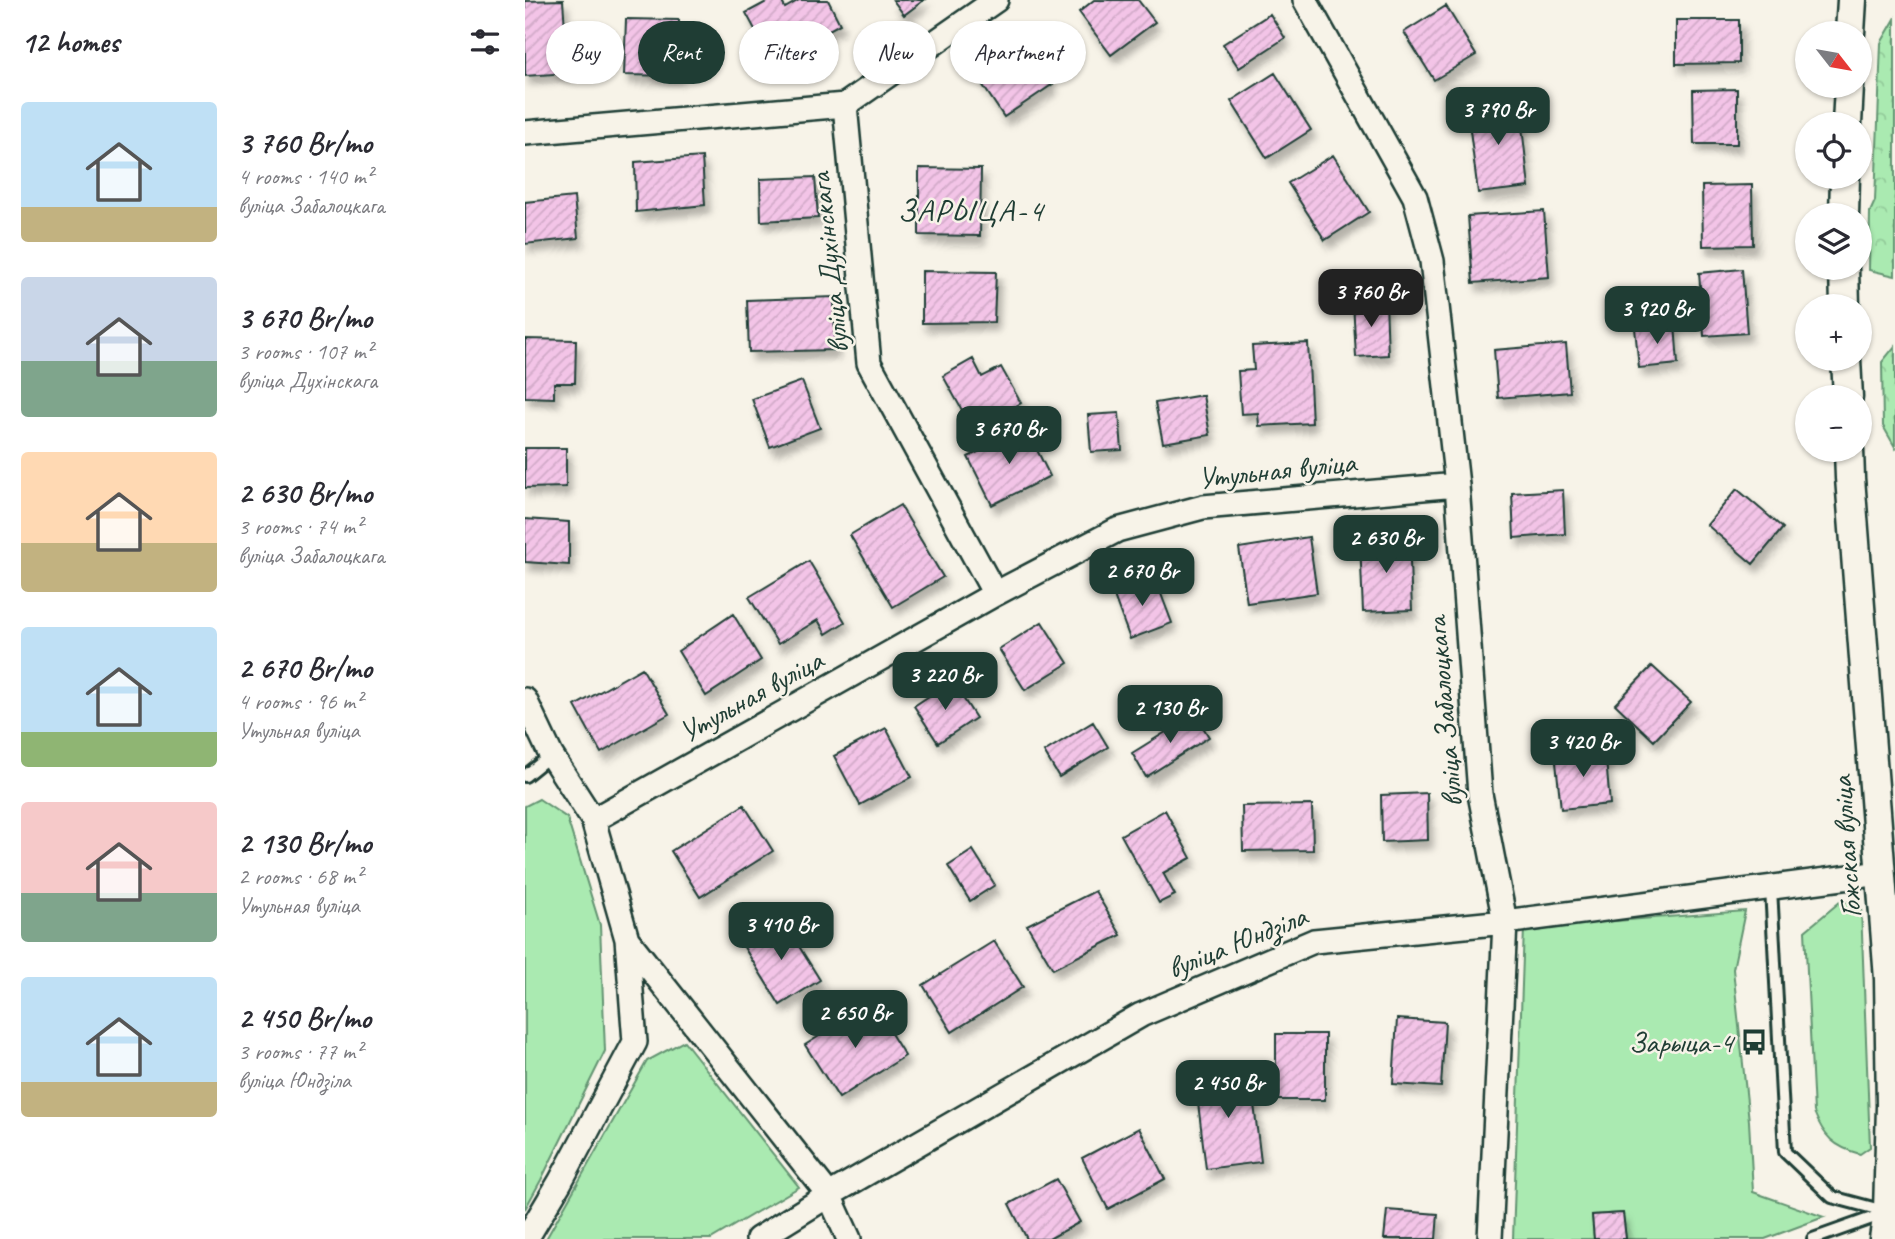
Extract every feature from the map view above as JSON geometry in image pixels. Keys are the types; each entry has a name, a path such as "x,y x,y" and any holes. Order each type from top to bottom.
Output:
{"street":[{"path":"525,133 845,105 996,0"},
{"name":"вуліца Забалоцкага","path":"1305,0 1415,197 1432,261 1457,485 1481,794 1504,922 1490,1239"},
{"path":"1850,21 1851,0"},
{"name":"вуліца Духінскага","path":"845,105 869,363 995,594"},
{"name":"Гожская вуліца","path":"1849,462 1889,1004 1889,1221"},
{"name":"Утульная вуліца","path":"593,820 995,594 1117,530 1203,507 1457,485"},
{"path":"525,700 551,755 593,820 627,939 635,1042 560,1182 526,1239"},
{"name":"вуліца Юндзіла","path":"758,1239 829,1195 1141,1015 1314,941 1504,922 1881,873"},
{"path":"627,939 829,1195 849,1239"}],"lane":[{"path":"525,776 551,755"},
{"path":"1771,888 1785,1152 1832,1197 1889,1221"},
{"path":"1813,1239 1889,1221"}],"green space":[{"path":"1895,19 1895,276 1872,271 1872,208 1875,201 1881,43"},
{"path":"1895,346 1895,447 1883,426 1882,362"},
{"path":"539,799 567,818 600,925 605,1051 525,1209 525,806"},
{"path":"1841,901 1861,907 1870,1147 1860,1154 1831,1140 1814,1112 1805,931"},
{"path":"1745,911 1733,969 1749,1121 1753,1192 1824,1217 1765,1239 1626,1239 1623,1213 1592,1215 1594,1239 1513,1239 1524,928"},
{"path":"684,1041 799,1187 711,1239 546,1239 647,1061"}],"building":[{"path":"563,0 564,21 546,21 546,75 525,76 525,1"},
{"path":"770,0 781,0 785,8 799,0 828,0 838,21 750,21 746,13"},
{"path":"893,0 924,0 904,15"},
{"path":"1094,0 1138,0 1155,22 1111,55 1079,12"},
{"path":"1446,6 1476,55 1434,80 1404,32"},
{"path":"1270,14 1285,38 1239,68 1223,44"},
{"path":"626,19 679,20 638,21 638,75 624,75"},
{"path":"1676,20 1739,20 1739,63 1676,64"},
{"path":"1275,73 1311,130 1267,158 1231,101"},
{"path":"982,84 1053,84 1004,117"},
{"path":"1737,89 1737,144 1694,144 1693,90"},
{"path":"1519,101 1529,187 1478,193 1467,107"},
{"path":"1333,155 1369,212 1325,240 1288,183"},
{"path":"702,157 705,205 636,212 635,162"},
{"path":"919,168 981,169 980,236 919,235"},
{"path":"815,177 818,218 761,221 760,179"},
{"path":"1752,185 1753,245 1703,246 1702,186"},
{"path":"574,197 578,238 525,244 525,202"},
{"path":"1544,211 1549,277 1473,283 1468,216"},
{"path":"1742,269 1747,333 1704,336 1699,273"},
{"path":"922,271 996,272 994,322 922,323"},
{"path":"834,297 835,350 749,352 747,300"},
{"path":"1386,301 1388,355 1356,357 1353,302"},
{"path":"1675,324 1678,364 1639,368 1635,328"},
{"path":"525,339 576,340 575,383 554,383 554,398 525,397"},
{"path":"1308,343 1312,423 1259,426 1258,413 1241,414 1238,371 1254,370 1252,346"},
{"path":"1566,344 1570,392 1498,398 1494,350"},
{"path":"973,359 982,377 1001,367 1021,403 973,430 943,376"},
{"path":"802,381 820,428 770,447 752,399"},
{"path":"1203,395 1210,435 1163,443 1155,403"},
{"path":"1119,413 1122,450 1091,452 1088,415"},
{"path":"1026,428 1050,476 992,505 968,457"},
{"path":"525,448 566,448 566,487 525,488"},
{"path":"1737,489 1783,528 1753,564 1707,525"},
{"path":"1563,490 1565,534 1514,538 1512,493"},
{"path":"900,505 943,577 893,607 850,535"},
{"path":"525,519 569,522 569,565 525,562"},
{"path":"1309,537 1317,593 1247,603 1239,548"},
{"path":"1409,538 1412,610 1363,612 1360,541"},
{"path":"809,561 845,622 826,634 818,620 778,644 749,597"},
{"path":"1155,578 1172,623 1130,639 1113,593"},
{"path":"733,614 761,660 706,696 678,651"},
{"path":"1042,622 1068,663 1025,690 999,649"},
{"path":"1652,666 1691,702 1654,741 1615,704"},
{"path":"642,668 669,714 601,753 575,706"},
{"path":"952,681 976,718 938,743 914,706"},
{"path":"1195,714 1209,737 1146,777 1132,753"},
{"path":"1093,722 1108,747 1059,777 1044,752"},
{"path":"886,728 912,777 860,805 834,756"},
{"path":"1605,749 1610,804 1561,809 1555,753"},
{"path":"1427,793 1428,840 1382,842 1381,795"},
{"path":"744,805 773,851 700,897 671,851"},
{"path":"1312,805 1313,850 1243,851 1242,806"},
{"path":"1165,810 1191,858 1163,873 1175,895 1159,903 1121,835"},
{"path":"973,850 995,885 970,901 948,866"},
{"path":"1095,891 1121,935 1053,969 1027,925"},
{"path":"782,919 820,980 780,1005 742,944"},
{"path":"994,941 1023,987 952,1032 923,985"},
{"path":"872,1003 905,1056 839,1098 805,1045"},
{"path":"1397,1019 1445,1022 1441,1087 1393,1084"},
{"path":"1276,1034 1325,1034 1325,1100 1276,1100"},
{"path":"1250,1071 1261,1162 1206,1169 1195,1078"},
{"path":"1139,1128 1165,1179 1108,1209 1082,1158"},
{"path":"1056,1179 1080,1222 1049,1239 1027,1239 1009,1204"},
{"path":"1387,1210 1438,1214 1436,1239 1384,1239"},
{"path":"1623,1213 1626,1239 1594,1239 1592,1215"}],"place":[{"name":"Зарыца-4","path":"1754,1042"}],"district":[{"name":"ЗАРЫЦА-4","path":"971,210"}]}
